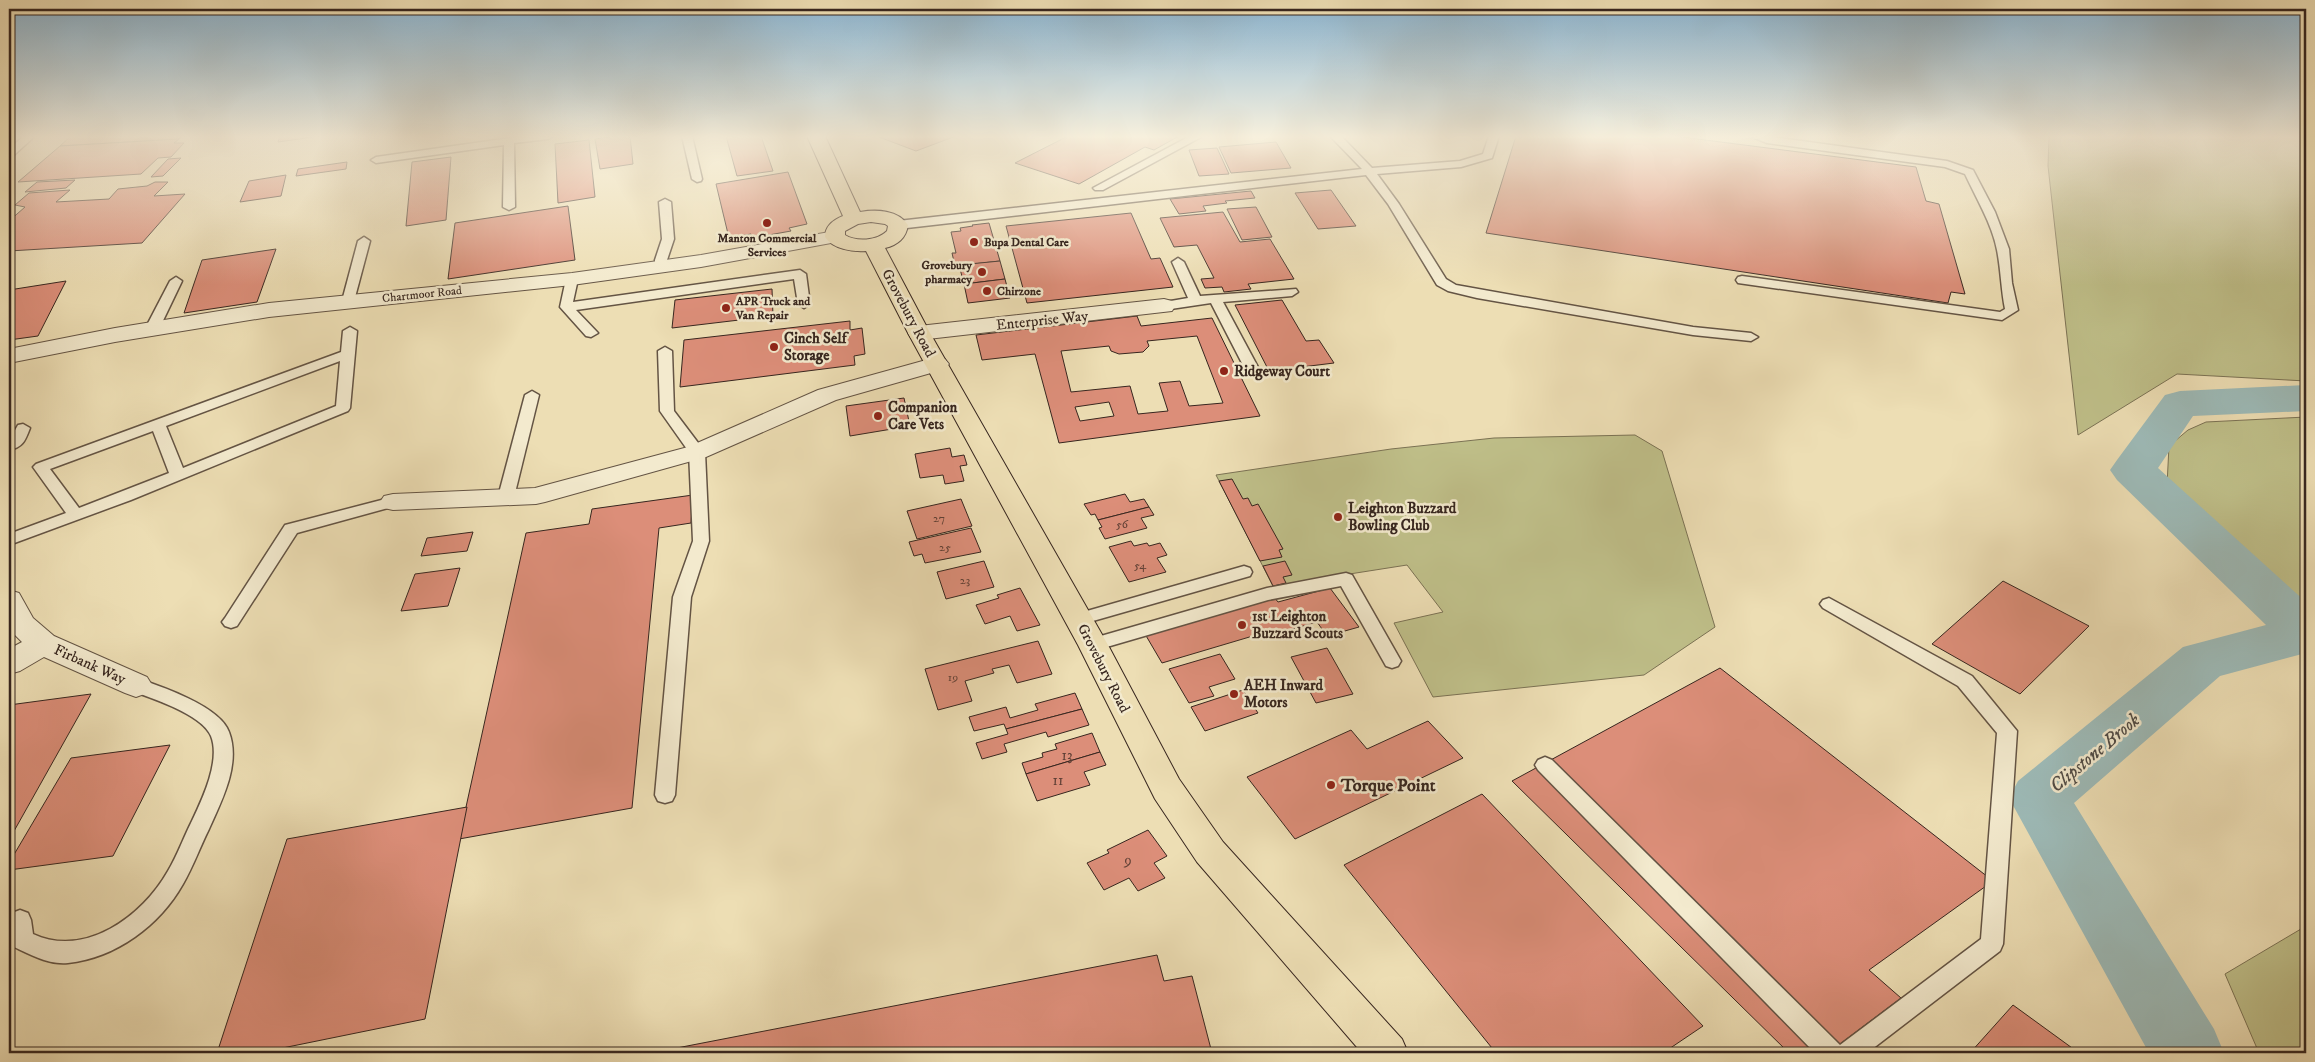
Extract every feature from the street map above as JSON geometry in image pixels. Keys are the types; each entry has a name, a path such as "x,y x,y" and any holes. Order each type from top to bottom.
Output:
{"main road":[{"path":"838,186 849,211 855,218"},
{"path":"882,217 891,219 898,225 899,230 890,239 872,245 847,244 836,237 835,230 839,225 855,218 882,217"},
{"name":"Grovebury Road","path":"872,245 919,334 1086,632 1167,789 1210,852 1388,1053"}],"street":[{"name":"Chartmoor Road","path":"9,356 152,329 269,310 572,279 661,267 836,237"},
{"name":"Enterprise Way","path":"919,334 1164,306"},
{"path":"393,502 536,496 696,452 827,395 936,364"},
{"name":"Firbank Way","path":"9,600 22,624 43,644 136,685"},
{"name":"Firbank Way","path":"9,663 43,644"}],"lane":[{"path":"509,186 509,207"},
{"path":"1099,188 1104,186"},
{"path":"898,225 1243,186"},
{"path":"1379,186 1441,282 1452,288 1477,294 1683,329 1752,337"},
{"path":"1742,280 2002,316 2012,310 2006,283 2003,249 1989,212 1976,186"},
{"path":"661,267 661,260 668,239 665,202"},
{"path":"348,302 364,241"},
{"path":"1178,262 1196,300"},
{"path":"566,306 800,274 804,304"},
{"path":"566,306 572,279"},
{"path":"152,329 176,281"},
{"path":"1164,306 1196,300 1292,292"},
{"path":"1216,298 1252,369"},
{"path":"566,306 591,334"},
{"path":"9,540 178,476 343,408 350,331"},
{"path":"665,351 667,411 696,452 701,541 682,597 665,796"},
{"path":"76,515 41,467 348,354"},
{"path":"506,497 532,395"},
{"path":"158,424 178,476"},
{"path":"9,446 17,443 23,428"},
{"path":"231,622 291,529 393,502"},
{"path":"1086,632 1244,572"},
{"path":"1086,632 1346,579 1392,661"},
{"path":"1829,604 1965,681 2007,731 1992,944 1848,1053"},
{"path":"20,920 22,940 44,950 67,953 99,946 124,933 150,911 174,879 215,794 224,758 220,732 196,709 136,685"},
{"path":"1546,765 1831,1053"}],"green space":[{"path":"2050,186 2306,186 2306,381 2177,374 2078,435"},
{"path":"2306,417 2306,618 2167,485 2169,446 2188,430 2206,422"},
{"path":"1635,435 1662,451 1715,627 1644,675 1433,697 1394,623 1443,612 1407,565 1273,586 1216,475 1391,449 1494,438"},
{"path":"2306,926 2306,1053 2259,1053 2225,974"}],"building":[{"path":"33,186 69,186 66,188 25,192"},
{"path":"164,186 154,196 185,194 142,243 9,251 9,221 25,207 15,205 29,193 70,190 56,202 109,199 118,189"},
{"path":"247,186 283,186 281,196 240,202"},
{"path":"410,186 449,186 446,220 406,226"},
{"path":"557,186 594,186 595,197 558,203"},
{"path":"716,186 793,186 807,224 789,228 791,231 752,238 751,234 729,238"},
{"path":"1501,186 1921,186 1926,201 1939,204 1965,294 1951,292 1948,303 1486,233"},
{"path":"1331,190 1356,226 1318,229 1295,193"},
{"path":"1251,191 1255,198 1225,201 1227,203 1203,206 1206,211 1179,214 1170,199"},
{"path":"568,206 575,260 448,279 455,223"},
{"path":"1256,207 1272,237 1242,240 1227,209"},
{"path":"1223,212 1240,242 1270,239 1294,279 1248,284 1251,289 1224,292 1222,287 1205,288 1201,279 1214,278 1197,245 1174,247 1160,218"},
{"path":"1131,213 1151,259 1160,258 1173,287 1027,303 1006,226"},
{"name":"Bupa Dental Care","path":"989,223 1000,261 955,266 952,253 956,253 951,232 961,231 960,228 972,225"},
{"path":"276,249 257,302 184,313 202,260"},
{"name":"Grovebury pharmacy","path":"1000,261 1005,279 964,284 959,265"},
{"name":"Chirzone","path":"1005,279 1010,298 968,303 964,284"},
{"path":"66,281 38,336 9,340 9,290"},
{"path":"772,289 773,316 672,328 675,300"},
{"path":"1282,300 1306,341 1319,340 1334,363 1269,371 1235,305"},
{"name":"Ridgeway Court","path":"1137,316 1141,326 1212,318 1260,416 1059,443 1035,354 982,360 976,335","holes":["1197,336 1223,403 1189,406 1180,381 1159,383 1168,411 1138,414 1130,386 1071,392 1061,351 1109,346 1111,351 1119,354 1143,352 1149,346 1147,341","1109,402 1114,416 1080,421 1075,407"]},
{"name":"Cinch Self Storage","path":"850,321 850,330 862,328 865,354 854,356 855,365 680,387 684,340"},
{"name":"Companion Care Vets","path":"904,398 910,426 850,436 846,406"},
{"path":"950,448 952,457 964,455 967,465 960,466 964,481 945,484 943,475 920,478 915,454"},
{"path":"1232,479 1243,499 1248,498 1252,506 1258,504 1283,549 1279,550 1282,557 1260,561 1219,481"},
{"path":"1125,494 1130,502 1144,499 1149,507 1098,520 1095,514 1091,515 1084,504"},
{"path":"693,495 691,523 659,528 632,808 459,839 526,533 589,524 592,509"},
{"path":"961,499 972,526 917,539 907,511"},
{"path":"1149,507 1154,515 1141,518 1147,528 1105,539 1099,528 1102,527 1098,520"},
{"path":"971,528 981,552 925,563 922,554 914,556 909,542"},
{"path":"473,532 467,551 421,556 427,538"},
{"path":"1131,541 1134,546 1147,543 1149,546 1160,543 1167,555 1157,558 1166,572 1129,582 1109,547"},
{"path":"984,561 994,587 946,599 937,572"},
{"path":"1285,561 1292,575 1283,577 1286,583 1273,586 1263,566"},
{"path":"460,568 448,606 401,611 415,574"},
{"path":"2003,581 2089,626 2020,694 1932,644"},
{"path":"1020,588 1040,625 1017,631 1010,616 985,624 976,605 999,598 997,595"},
{"name":"1st Leighton Buzzard Scouts","path":"1330,588 1359,627 1327,636 1317,622 1276,634 1273,630 1162,663 1145,634 1274,597 1278,602"},
{"path":"1038,641 1052,674 1017,683 1009,665 992,669 994,673 965,681 972,701 938,710 925,669"},
{"path":"1327,648 1353,694 1316,703 1291,657"},
{"path":"1220,654 1235,679 1209,687 1214,696 1189,703 1169,669"},
{"path":"1720,668 1993,881 1869,970 1901,998 1828,1053 1789,1053 1512,781"},
{"path":"1243,690 1258,713 1205,731 1191,707"},
{"path":"1075,693 1082,709 1006,729 1004,724 974,731 969,717 1006,707 1010,718 1038,710 1035,704"},
{"path":"91,694 9,840 9,705"},
{"path":"1082,709 1089,725 1048,737 1046,732 1004,744 1007,752 982,759 976,743 1008,734 1006,729"},
{"path":"1428,721 1463,758 1295,839 1247,777 1351,730 1367,749"},
{"path":"1092,733 1100,752 1026,774 1022,763 1043,757 1042,753 1057,749 1055,744"},
{"path":"170,745 113,856 9,870 9,863 71,758"},
{"path":"1100,752 1106,765 1084,772 1090,785 1037,801 1026,774"},
{"path":"1482,794 1703,1026 1663,1053 1496,1053 1344,865"},
{"path":"467,807 425,1019 258,1053 217,1053 287,839"},
{"path":"1148,830 1167,856 1154,863 1165,878 1138,891 1129,878 1104,890 1087,863 1109,853 1107,850"},
{"path":"1157,955 1164,981 1192,976 1212,1053 651,1053"},
{"path":"2013,1005 2079,1053 1970,1053"}],"waterway":[{"name":"Clipstone Brook","path":"2306,398 2180,404 2133,470 2306,632"},
{"name":"Clipstone Brook","path":"2188,1053 2039,798 2202,661 2306,634"}],"place":[{"name":"Manton Commercial Services","path":"767,223"},
{"name":"Bupa Dental Care","path":"974,242"},
{"name":"Grovebury pharmacy","path":"982,272"},
{"name":"Chirzone","path":"987,291"},
{"name":"APR Truck and Van Repair","path":"726,308"},
{"name":"Cinch Self Storage","path":"774,347"},
{"name":"Ridgeway Court","path":"1224,371"},
{"name":"Companion Care Vets","path":"878,416"},
{"name":"Leighton Buzzard Bowling Club","path":"1338,517"},
{"name":"1st Leighton Buzzard Scouts","path":"1242,625"},
{"name":"AEH Inward Motors","path":"1234,694"},
{"name":"Torque Point","path":"1331,785"}]}
